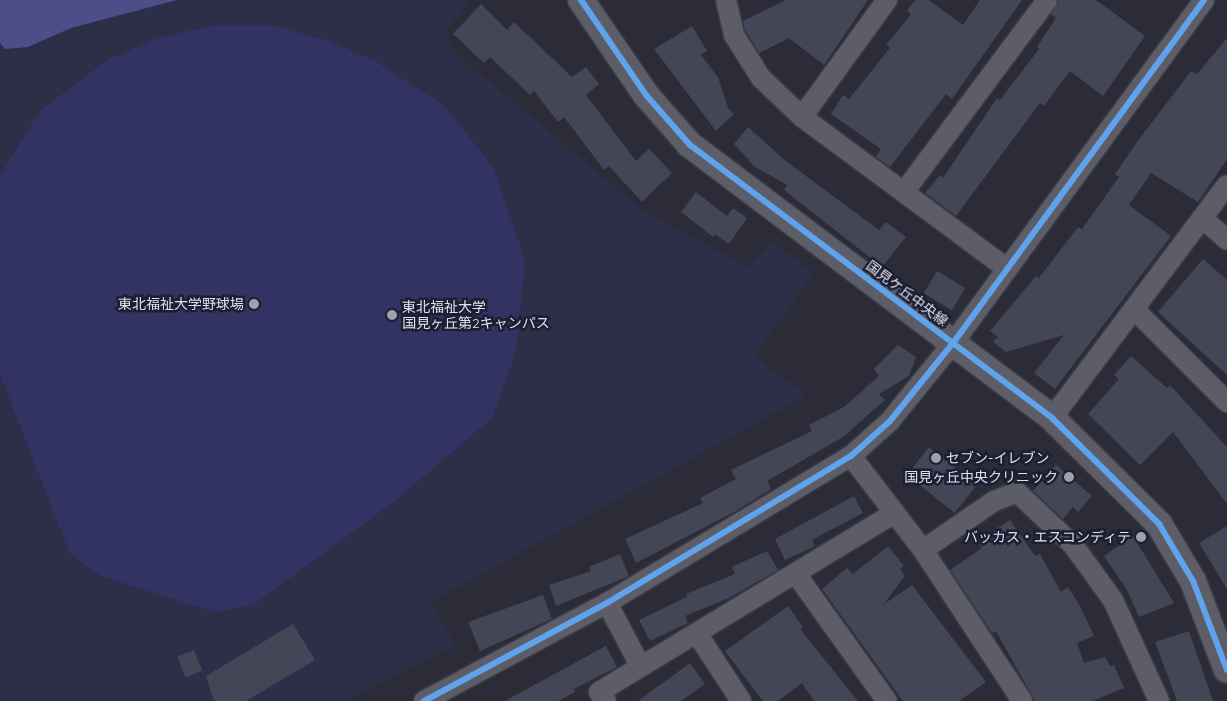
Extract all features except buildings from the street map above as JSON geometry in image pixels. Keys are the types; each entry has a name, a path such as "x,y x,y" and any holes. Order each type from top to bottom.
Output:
{"street":[{"name":"国見ケ丘中央線","path":"582,0 646,95 690,144 1052,418 1159,524 1194,581 1227,670"},
{"path":"726,0 734,35 762,78 802,117 1006,268"},
{"path":"802,117 887,0"},
{"path":"904,192 1047,0"},
{"path":"424,701 608,603 851,456 890,422 953,343 1006,268 1204,0"},
{"path":"1052,418 1227,186"},
{"path":"1202,218 1227,240"},
{"path":"1134,309 1227,402"},
{"path":"851,456 923,550 1022,701"},
{"path":"923,550 994,501 1017,492 1073,545 1113,600 1159,701"},
{"path":"606,701 599,692 698,635 895,513"},
{"path":"796,574 887,701"},
{"path":"608,603 641,668"},
{"path":"698,635 741,701"}],"shaded area":[{"path":"0,0 177,0 71,28 28,47 5,49 0,43"},
{"name":"東北福祉大学 国見ヶ丘第2キャンパス","path":"69,0 466,0 467,3 445,33 459,56 645,212 749,267 772,242 814,273 754,356 807,395 431,602 456,645 344,701 0,701 0,39"},
{"name":"東北福祉大学野球場","path":"271,25 329,41 375,61 446,107 494,169 525,260 516,352 492,418 396,500 253,605 215,612 101,576 70,554 0,374 0,176 40,111 106,61 155,39 209,26"}],"cycle path":[{"path":"581,0 646,95 690,145 1052,418 1159,524 1193,581 1227,670"},
{"path":"424,701 607,603 851,456 890,421 953,343 1204,0"}],"place":[{"name":"東北福祉大学野球場","path":"254,304"},
{"name":"東北福祉大学 国見ヶ丘第2キャンパス","path":"392,315"},
{"name":"セブン-イレブン","path":"936,458"},
{"name":"国見ヶ丘中央クリニック","path":"1069,477"},
{"name":"バッカス・エスコンディテ","path":"1141,537"}]}
